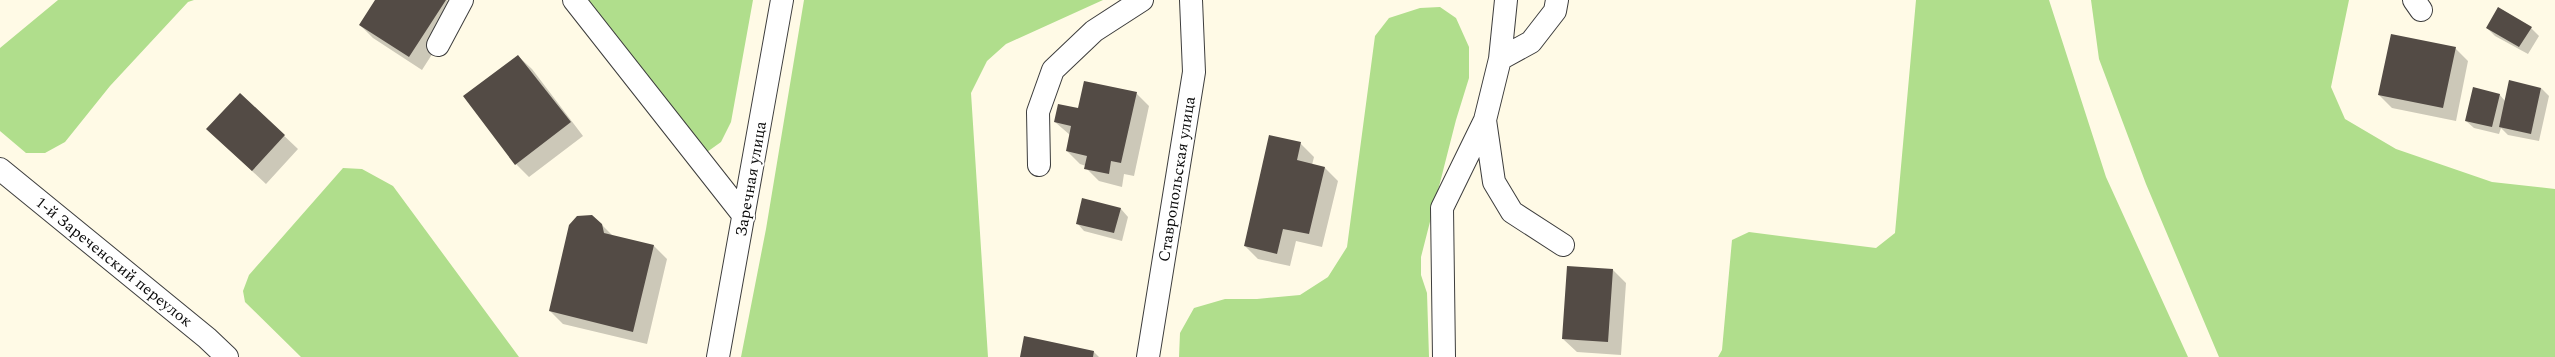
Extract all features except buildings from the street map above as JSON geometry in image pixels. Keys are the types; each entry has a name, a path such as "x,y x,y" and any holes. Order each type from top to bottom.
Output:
{"street":[{"path":"438,45 462,0"},
{"path":"574,0 744,216"},
{"name":"Заречная улица","path":"718,357 782,0"},
{"path":"1039,165 1038,112 1053,70 1094,31 1142,0"},
{"name":"Ставропольская улица","path":"1148,357 1194,72 1191,0"},
{"path":"1444,357 1442,208 1485,120 1500,59 1506,0"},
{"path":"1500,59 1531,42 1555,11 1557,0"},
{"path":"1485,120 1494,182 1512,212 1563,245"},
{"name":"1-й Зареченский переулок","path":"1,171 207,338 227,357"}],"green space":[{"path":"58,0 194,0 188,2 110,86 65,142 45,153 26,153 0,131 0,48"},
{"path":"583,0 753,0 731,122 721,142 707,152"},
{"path":"804,0 1103,0 1006,44 987,61 971,93 988,357 741,357 766,229"},
{"path":"1916,0 2049,0 2106,177 2188,357 1718,357 1722,350 1732,240 1749,232 1876,248 1895,233"},
{"path":"2091,0 2349,0 2331,87 2345,119 2396,149 2492,182 2555,189 2555,357 2219,357 2146,184 2099,59"},
{"path":"1440,7 1456,18 1469,47 1469,78 1456,120 1421,257 1421,275 1427,293 1429,357 1179,357 1180,333 1194,308 1225,299 1257,299 1300,295 1328,277 1347,247 1375,36 1389,18 1420,8"},
{"path":"343,168 362,169 393,186 519,357 301,357 245,302 243,291 249,275"}]}
